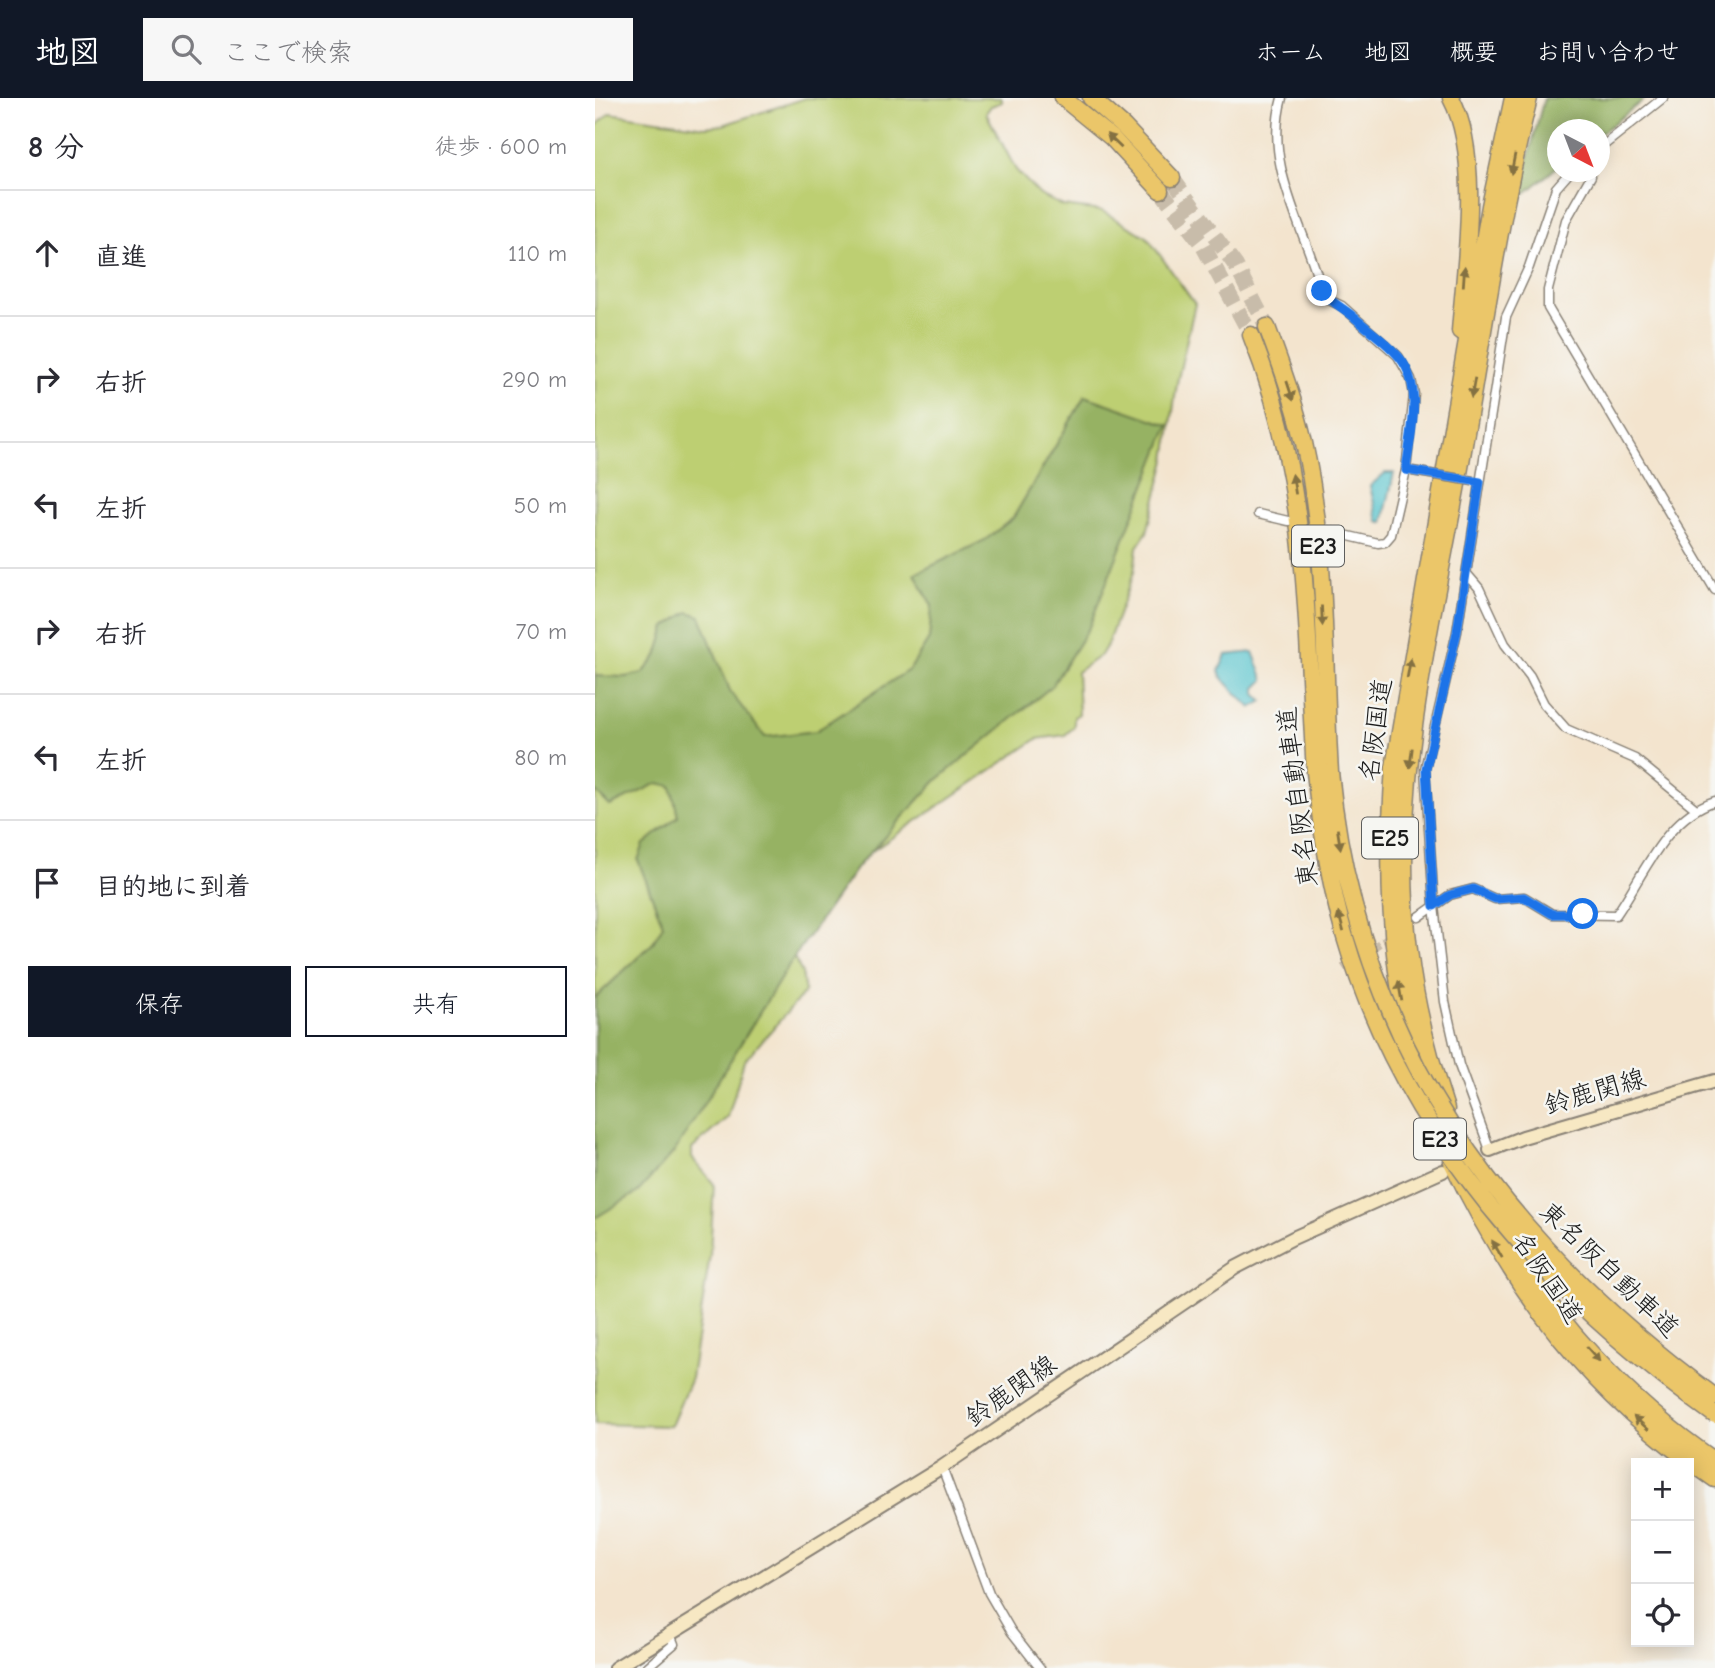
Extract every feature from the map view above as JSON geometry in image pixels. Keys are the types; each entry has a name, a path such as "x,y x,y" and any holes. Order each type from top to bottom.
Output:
{"highway":[{"path":"1063,98 1112,138 1160,190"},
{"path":"1091,98 1124,127 1173,178"},
{"path":"1451,98 1465,143 1469,188 1454,417"},
{"name":"名阪国道","path":"1513,98 1400,718 1390,819 1393,947 1408,1033 1424,1089 1452,1161 1510,1271 1562,1343 1592,1376 1643,1425 1691,1453"},
{"name":"名阪国道","path":"1530,98 1518,139 1416,722 1405,817 1409,948 1422,1028 1444,1101 1463,1151 1502,1229 1547,1299 1601,1364 1715,1479"},
{"name":"東名阪自動車道","path":"1267,327 1294,405 1311,484 1319,563 1325,851 1345,935 1376,1021 1433,1128 1487,1204 1554,1278 1629,1349 1715,1415"},
{"name":"東名阪自動車道","path":"1251,335 1278,410 1295,485 1323,772 1360,933 1391,1015 1429,1094 1476,1165 1530,1230 1612,1312 1715,1397"},
{"name":"E25","path":"1691,1453 1715,1459"},
{"name":"E25","path":"1691,1453 1715,1487"}],"main road":[{"name":"鈴鹿関線","path":"1490,1150 1523,1137 1715,1082"},
{"name":"鈴鹿関線","path":"615,1668 941,1467 1235,1268 1443,1171"}],"street":[{"path":"1282,98 1275,140 1280,169 1322,291 1329,300 1342,306 1398,356 1411,379 1414,394 1409,470 1395,528 1385,542 1328,531"},
{"path":"1610,140 1663,98"},
{"path":"1490,1150 1459,1065 1445,1002 1434,906 1426,769 1452,657 1467,574 1476,482 1506,317 1529,267 1552,199 1563,182"},
{"path":"1588,182 1566,220 1548,290 1548,308 1715,590"},
{"path":"1409,470 1476,482"},
{"path":"1258,514 1288,521"},
{"path":"1467,574 1479,589 1505,644 1530,676 1543,704 1566,729 1635,759 1695,808"},
{"path":"1419,917 1450,895 1473,889 1495,899 1524,897 1552,914 1616,915 1633,891 1647,860 1695,808 1715,801"},
{"path":"941,1467 989,1593 1011,1631 1040,1668"},
{"path":"646,1668 674,1644 670,1634"}],"green space":[{"path":"805,98 1002,98 1002,102 991,106 986,113 1016,170 1040,195 1063,206 1102,211 1147,237 1195,304 1177,383 1166,460 1147,532 1137,547 1134,572 1107,645 1101,655 1077,672 1079,714 1074,717 1074,727 1065,735 1037,739 856,862 792,953 802,973 805,992 744,1061 728,1117 692,1149 692,1158 714,1184 710,1255 691,1378 671,1426 595,1424 595,127 610,113 705,127 723,125"},
{"path":"1544,98 1646,98 1610,126 1610,119 1547,119 1547,175 1517,200"},
{"path":"1085,396 1169,425 1089,627 1052,686 937,780 858,866 792,960 675,1151 638,1192 595,1218 595,998 652,944 663,925 638,860 644,844 678,816 671,786 658,783 610,806 595,791 595,676 626,677 643,673 657,656 666,627 688,612 700,616 731,693 765,737 816,731 910,669 929,639 932,606 915,574 985,540 1013,518"}],"water":[{"path":"1385,473 1394,473 1383,523 1378,521 1370,486"},
{"path":"1253,652 1264,680 1256,688 1256,694 1263,701 1251,708 1222,678 1219,671 1226,655"}],"tunnel":[{"path":"1172,178 1236,266 1267,327"},
{"path":"1160,190 1202,244 1251,335"},
{"path":"1343,968 1393,934"}],"route":[{"path":"1322,291 1329,300 1342,306 1398,356 1408,369 1414,394 1406,470 1480,482 1457,632 1426,769 1434,906 1450,895 1473,889 1495,899 1524,897 1552,914 1583,914"}]}
